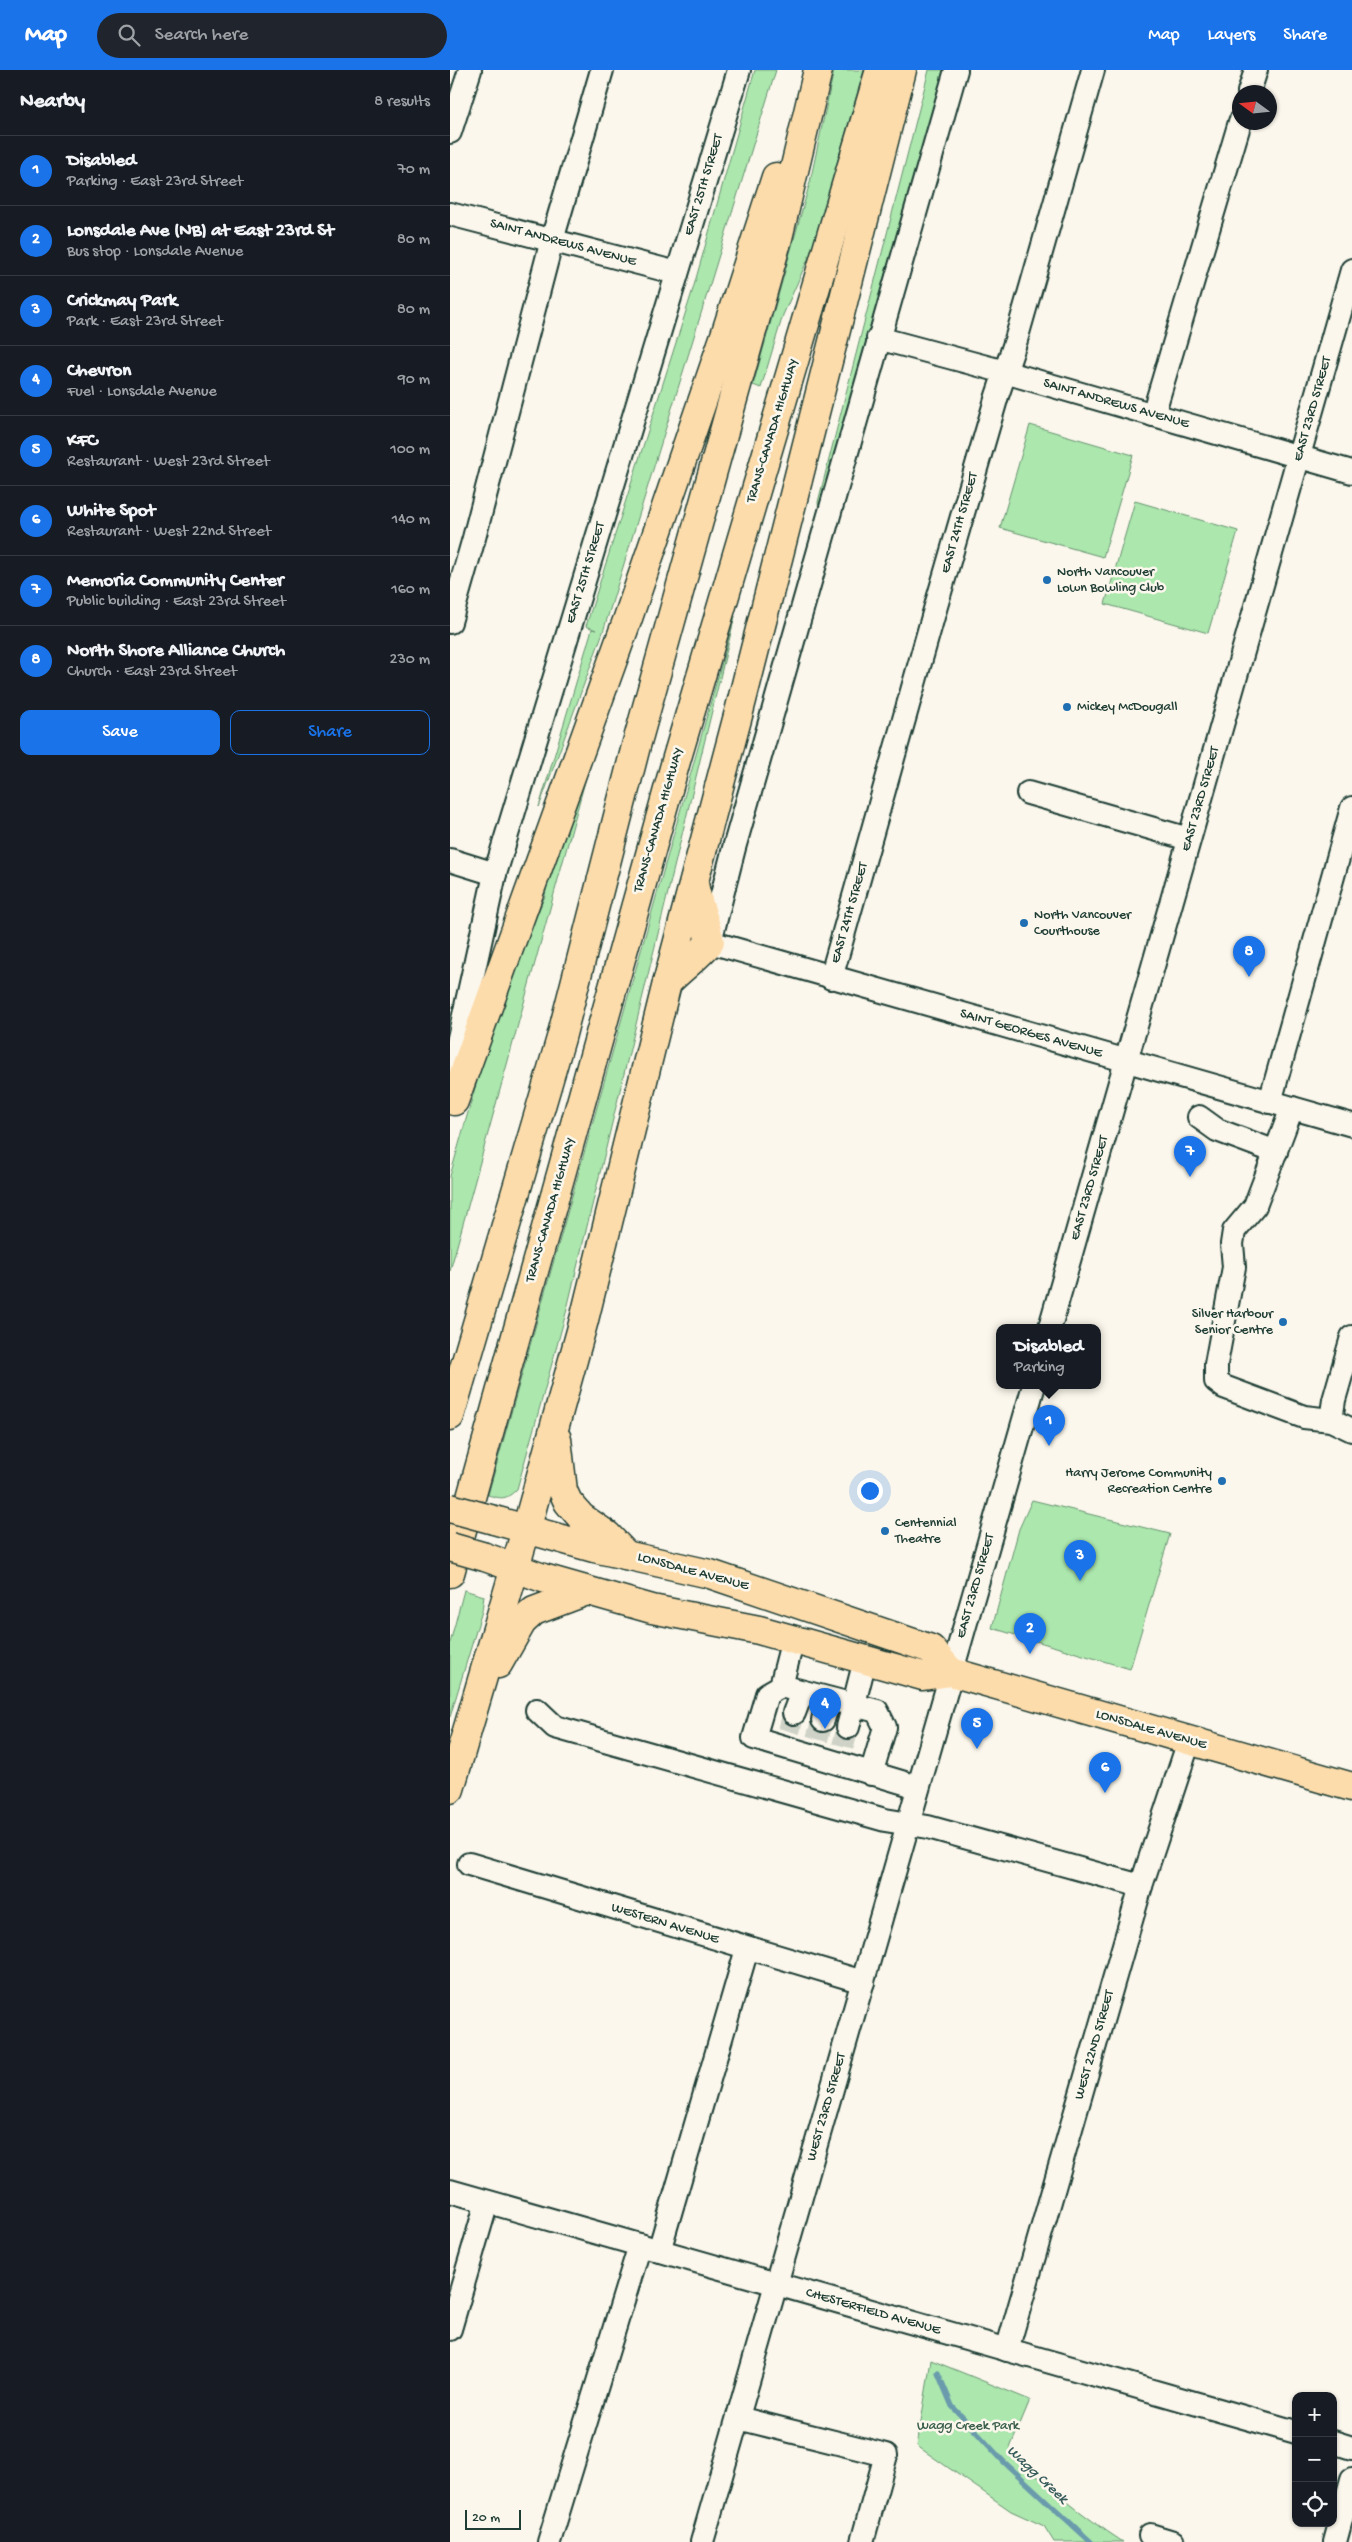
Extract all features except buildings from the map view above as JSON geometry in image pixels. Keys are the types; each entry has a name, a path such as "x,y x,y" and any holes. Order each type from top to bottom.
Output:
{"main road":[{"path":"451,1095 635,599 725,335 809,70"},
{"path":"450,1416 561,1038 636,746 776,247 818,70"},
{"name":"TRANS-CANADA HIGHWAY","path":"450,1573 676,761 880,70"},
{"path":"450,1789 556,1424 667,983 902,70"},
{"path":"667,983 678,972 700,956 710,942 707,927 697,902 694,882"},
{"path":"556,1424 562,1491 568,1502 581,1517 607,1535 626,1555"},
{"name":"LONSDALE AVENUE","path":"450,1508 526,1530 710,1574 870,1630 931,1649 951,1672"},
{"name":"LONSDALE AVENUE","path":"450,1547 652,1609 759,1630 922,1676 951,1672 1352,1788"},
{"path":"477,1700 522,1622 540,1607 587,1590"}],"street":[{"path":"450,132 470,70"},
{"path":"450,622 474,538 552,240 602,70"},
{"name":"EAST 25TH STREET","path":"451,1095 495,874 739,70"},
{"path":"710,942 734,848 956,70"},
{"name":"EAST 24TH STREET","path":"832,978 936,606 1016,340 1093,70"},
{"path":"1252,85 1256,70"},
{"path":"1153,415 1238,130"},
{"name":"SAINT ANDREWS AVENUE","path":"450,214 676,273"},
{"name":"EAST 23RD STREET","path":"1051,1324 1352,270"},
{"name":"SAINT ANDREWS AVENUE","path":"878,338 1005,372 1352,472"},
{"path":"1028,793 1189,839"},
{"path":"1270,1102 1352,808"},
{"path":"450,860 495,874"},
{"name":"SAINT GEORGES AVENUE","path":"710,942 1352,1125"},
{"path":"1292,1108 1255,1206 1234,1231 1232,1244 1234,1267 1216,1364 1216,1381 1224,1387 1304,1417 1331,1420 1352,1430"},
{"path":"1199,1117 1218,1130 1276,1152"},
{"path":"1331,1420 1334,1400 1352,1337"},
{"name":"EAST 23RD STREET","path":"951,1672 1033,1389"},
{"path":"789,1730 793,1639"},
{"path":"843,1746 865,1660"},
{"name":"WEST 23RD STREET","path":"702,2542 951,1672"},
{"path":"791,1689 820,1729 843,1746 871,1774 918,1786"},
{"path":"791,1689 767,1694 754,1738 789,1730 820,1729 853,1705"},
{"path":"853,1705 877,1711 885,1727 871,1774"},
{"path":"537,1710 555,1727 885,1820 928,1827 1141,1886"},
{"name":"WEST 22ND STREET","path":"1007,2350 1141,1886 1189,1741"},
{"name":"WESTERN AVENUE","path":"469,1864 862,1982"},
{"path":"549,2542 650,2248 747,1949"},
{"name":"CHESTERFIELD AVENUE","path":"450,2191 1292,2431"},
{"path":"450,2329 487,2202"},
{"path":"738,2418 886,2456 862,2542"},
{"path":"1337,2443 1352,2448"},
{"path":"1334,2542 1352,2479"},
{"path":"1150,2535 1173,2542"}],"green space":[{"path":"755,70 776,70 603,632 539,807 592,629 596,630 586,626 693,289"},
{"path":"834,70 864,70 812,250 783,315 761,388 753,385 810,182"},
{"path":"929,70 950,70 819,512 818,502"},
{"path":"1030,425 1133,455 1103,557 1000,528"},
{"path":"1135,501 1238,531 1208,633 1105,604"},
{"path":"735,616 566,1313 517,1489 507,1497 500,1498 488,1495"},
{"path":"624,640 450,1271 450,1176 480,1070 516,963 545,896 555,835"},
{"path":"1032,1500 1170,1534 1130,1669 992,1628 1019,1529"},
{"path":"464,1590 484,1596 482,1611 450,1717 450,1643"},
{"name":"Wagg Creek Park","path":"931,2360 1030,2400 1010,2448 1036,2475 1064,2499 1123,2542 1054,2542 1044,2526 1011,2511 917,2446"}],"waterway":[{"name":"Wagg Creek","path":"938,2373 952,2406 1004,2462 1091,2542"}],"tunnel":[{"path":"789,1731 794,1713"},
{"path":"817,1739 823,1720"},
{"path":"843,1746 848,1727"}],"place":[{"name":"North Vancouver Lown Bowling Club","path":"1047,580"},
{"name":"Mickey McDougall","path":"1067,707"},
{"name":"North Vancouver Courthouse","path":"1024,923"},
{"name":"North Shore Alliance Church","path":"1249,977"},
{"name":"Memoria Community Center","path":"1190,1177"},
{"name":"Silver Harbour Senior Centre","path":"1283,1322"},
{"name":"Disabled","path":"1049,1446"},
{"name":"Harry Jerome Community Recreation Centre","path":"1222,1481"},
{"name":"Centennial Theatre","path":"885,1531"},
{"name":"Crickmay Park","path":"1080,1581"},
{"name":"Lonsdale Ave (NB) at East 23rd St","path":"1030,1654"},
{"name":"Chevron","path":"825,1729"},
{"name":"KFC","path":"977,1749"},
{"name":"White Spot","path":"1105,1793"}]}
